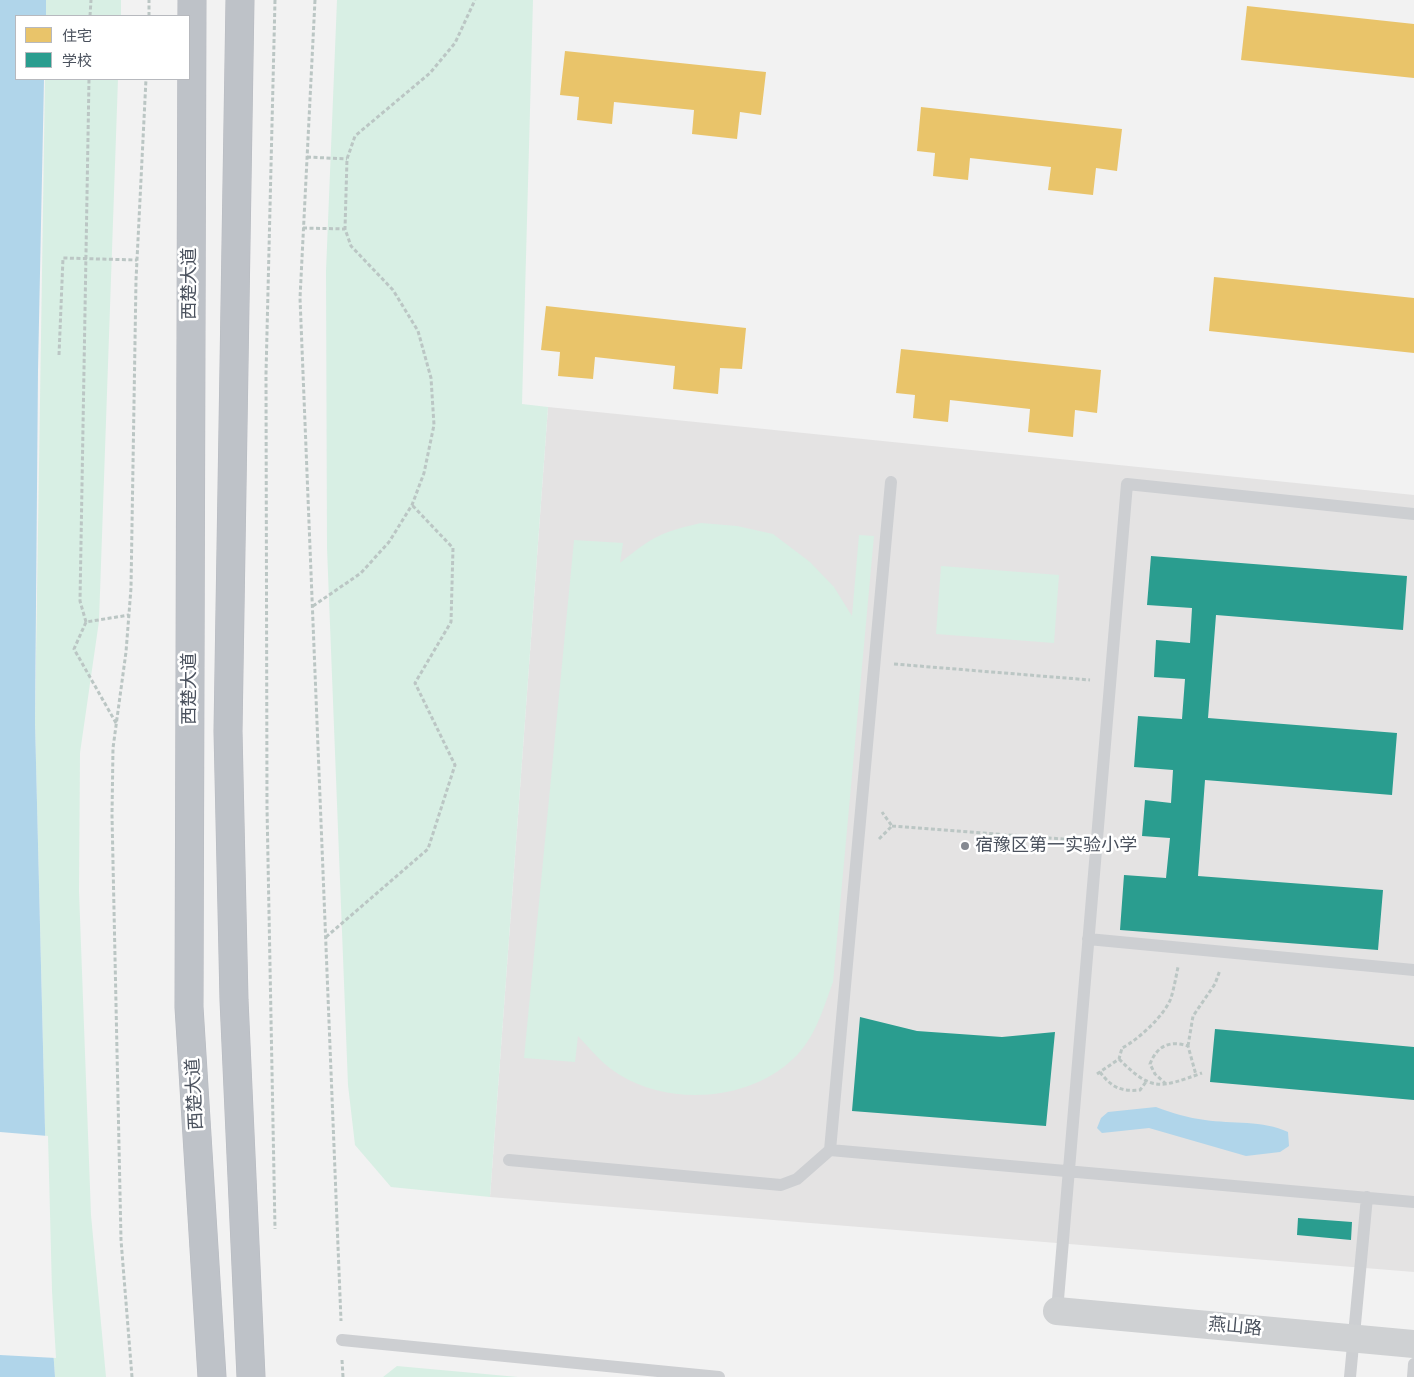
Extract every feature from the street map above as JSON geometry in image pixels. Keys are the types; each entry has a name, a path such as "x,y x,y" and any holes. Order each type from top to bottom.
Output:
{"highway":[{"name":"西楚大道","path":"192,0 189,1007 212,1377"},
{"path":"240,0 228,731 234,1000 251,1377"}],"street":[{"name":"燕山路","path":"1057,1311 1414,1344"}],"lane":[{"path":"510,1160 780,1185 796,1179 830,1150 891,482"},
{"path":"1057,1311 1127,484 1414,514"},
{"path":"1088,938 1414,970"},
{"path":"830,1150 1414,1202"},
{"path":"1350,1377 1367,1197"},
{"path":"342,1340 719,1377"},
{"path":"1413,1377 1414,1364"}],"path":[{"path":"90,15 91,0"},
{"path":"148,15 149,0"},
{"path":"274,0 266,394 267,797 275,1232"},
{"path":"315,0 300,298 343,1377"},
{"path":"313,606 361,573 389,542 412,504 424,473 434,425 431,378 418,331 393,290 351,246 345,229 348,159 354,136 430,73 455,44 476,0"},
{"path":"89,80 80,601 86,622 74,649 117,724"},
{"path":"132,1377 121,1240 112,845 113,748 129,615 137,260 146,80"},
{"path":"307,157 348,159"},
{"path":"303,228 345,229"},
{"path":"59,355 63,258 137,260"},
{"path":"326,937 428,849 455,765 415,683 451,622 453,548 412,504"},
{"path":"86,622 129,615"},
{"path":"874,662 1110,681"},
{"path":"892,826 1097,841"},
{"path":"1076,1084 1100,1072 1119,1059 1122,1048 1137,1040 1171,1000 1180,948"},
{"path":"1196,1075 1188,1046 1193,1016 1215,984 1224,952"},
{"path":"1166,1084 1155,1074 1150,1064 1154,1053 1168,1044 1178,1043 1188,1046"},
{"path":"1119,1059 1146,1082 1160,1086 1202,1073"},
{"path":"1100,1072 1109,1084 1128,1091 1140,1090 1146,1082"}],"shaded area":[{"name":"宿豫区第一实验小学","path":"548,407 1414,495 1414,1272 490,1197"}],"green space":[{"path":"46,0 121,0 121,15 46,15"},
{"path":"337,0 533,0 522,404 548,407 490,1197 391,1187 355,1145 348,1085 327,548 326,271"},
{"path":"45,80 118,80 99,621 80,753 79,891 91,1215 106,1377 55,1377 49,1291 35,722"},
{"path":"701,523 737,526 773,534 810,562 834,587 852,616 859,535 874,536 833,982 813,1033 801,1051 775,1073 755,1084 732,1091 686,1095 640,1085 620,1075 603,1062 578,1036 575,1062 524,1058 574,540 623,543 620,563 649,541 676,529"},
{"path":"941,566 1059,575 1054,643 936,634"},
{"path":"397,1366 518,1377 383,1377"}],"water":[{"path":"0,0 46,0 46,15 15,15 15,80 44,80 38,370 35,722 49,1291 55,1377 0,1377"},
{"path":"1156,1107 1199,1119 1258,1124 1278,1128 1288,1132 1289,1146 1280,1152 1246,1156 1149,1128 1102,1133 1097,1128 1101,1118 1108,1112"}],"pier":[{"path":"0,1132 48,1136 52,1291 56,1358 0,1355"}],"building: 住宅":[{"path":"1247,6 1414,24 1414,78 1241,60"},
{"path":"565,51 766,72 761,115 740,112 737,139 692,134 694,110 614,102 612,124 577,120 579,97 560,95"},
{"path":"921,107 1122,129 1117,171 1096,168 1093,195 1048,190 1051,167 970,158 968,180 933,176 935,153 917,151"},
{"path":"1214,277 1414,298 1414,353 1209,331"},
{"path":"546,306 746,328 742,369 720,368 718,394 673,389 675,366 595,357 593,379 558,376 560,352 541,350"},
{"path":"901,349 1101,370 1097,413 1075,410 1073,437 1028,432 1030,409 950,400 948,422 913,418 915,395 896,393"}],"building: 学校":[{"path":"1151,556 1407,576 1403,630 1216,615 1208,718 1397,733 1392,795 1205,780 1198,876 1383,890 1378,950 1120,930 1124,875 1166,878 1170,838 1142,836 1145,800 1171,803 1173,770 1134,767 1138,716 1182,719 1185,679 1154,677 1156,640 1190,643 1192,608 1147,605"},
{"path":"860,1017 917,1031 1002,1037 1055,1032 1046,1126 852,1111"},
{"path":"1215,1029 1414,1047 1414,1100 1210,1082"},
{"path":"1298,1218 1352,1222 1351,1240 1297,1235"}],"place":[{"name":"宿豫区第一实验小学","path":"965,846"}]}
